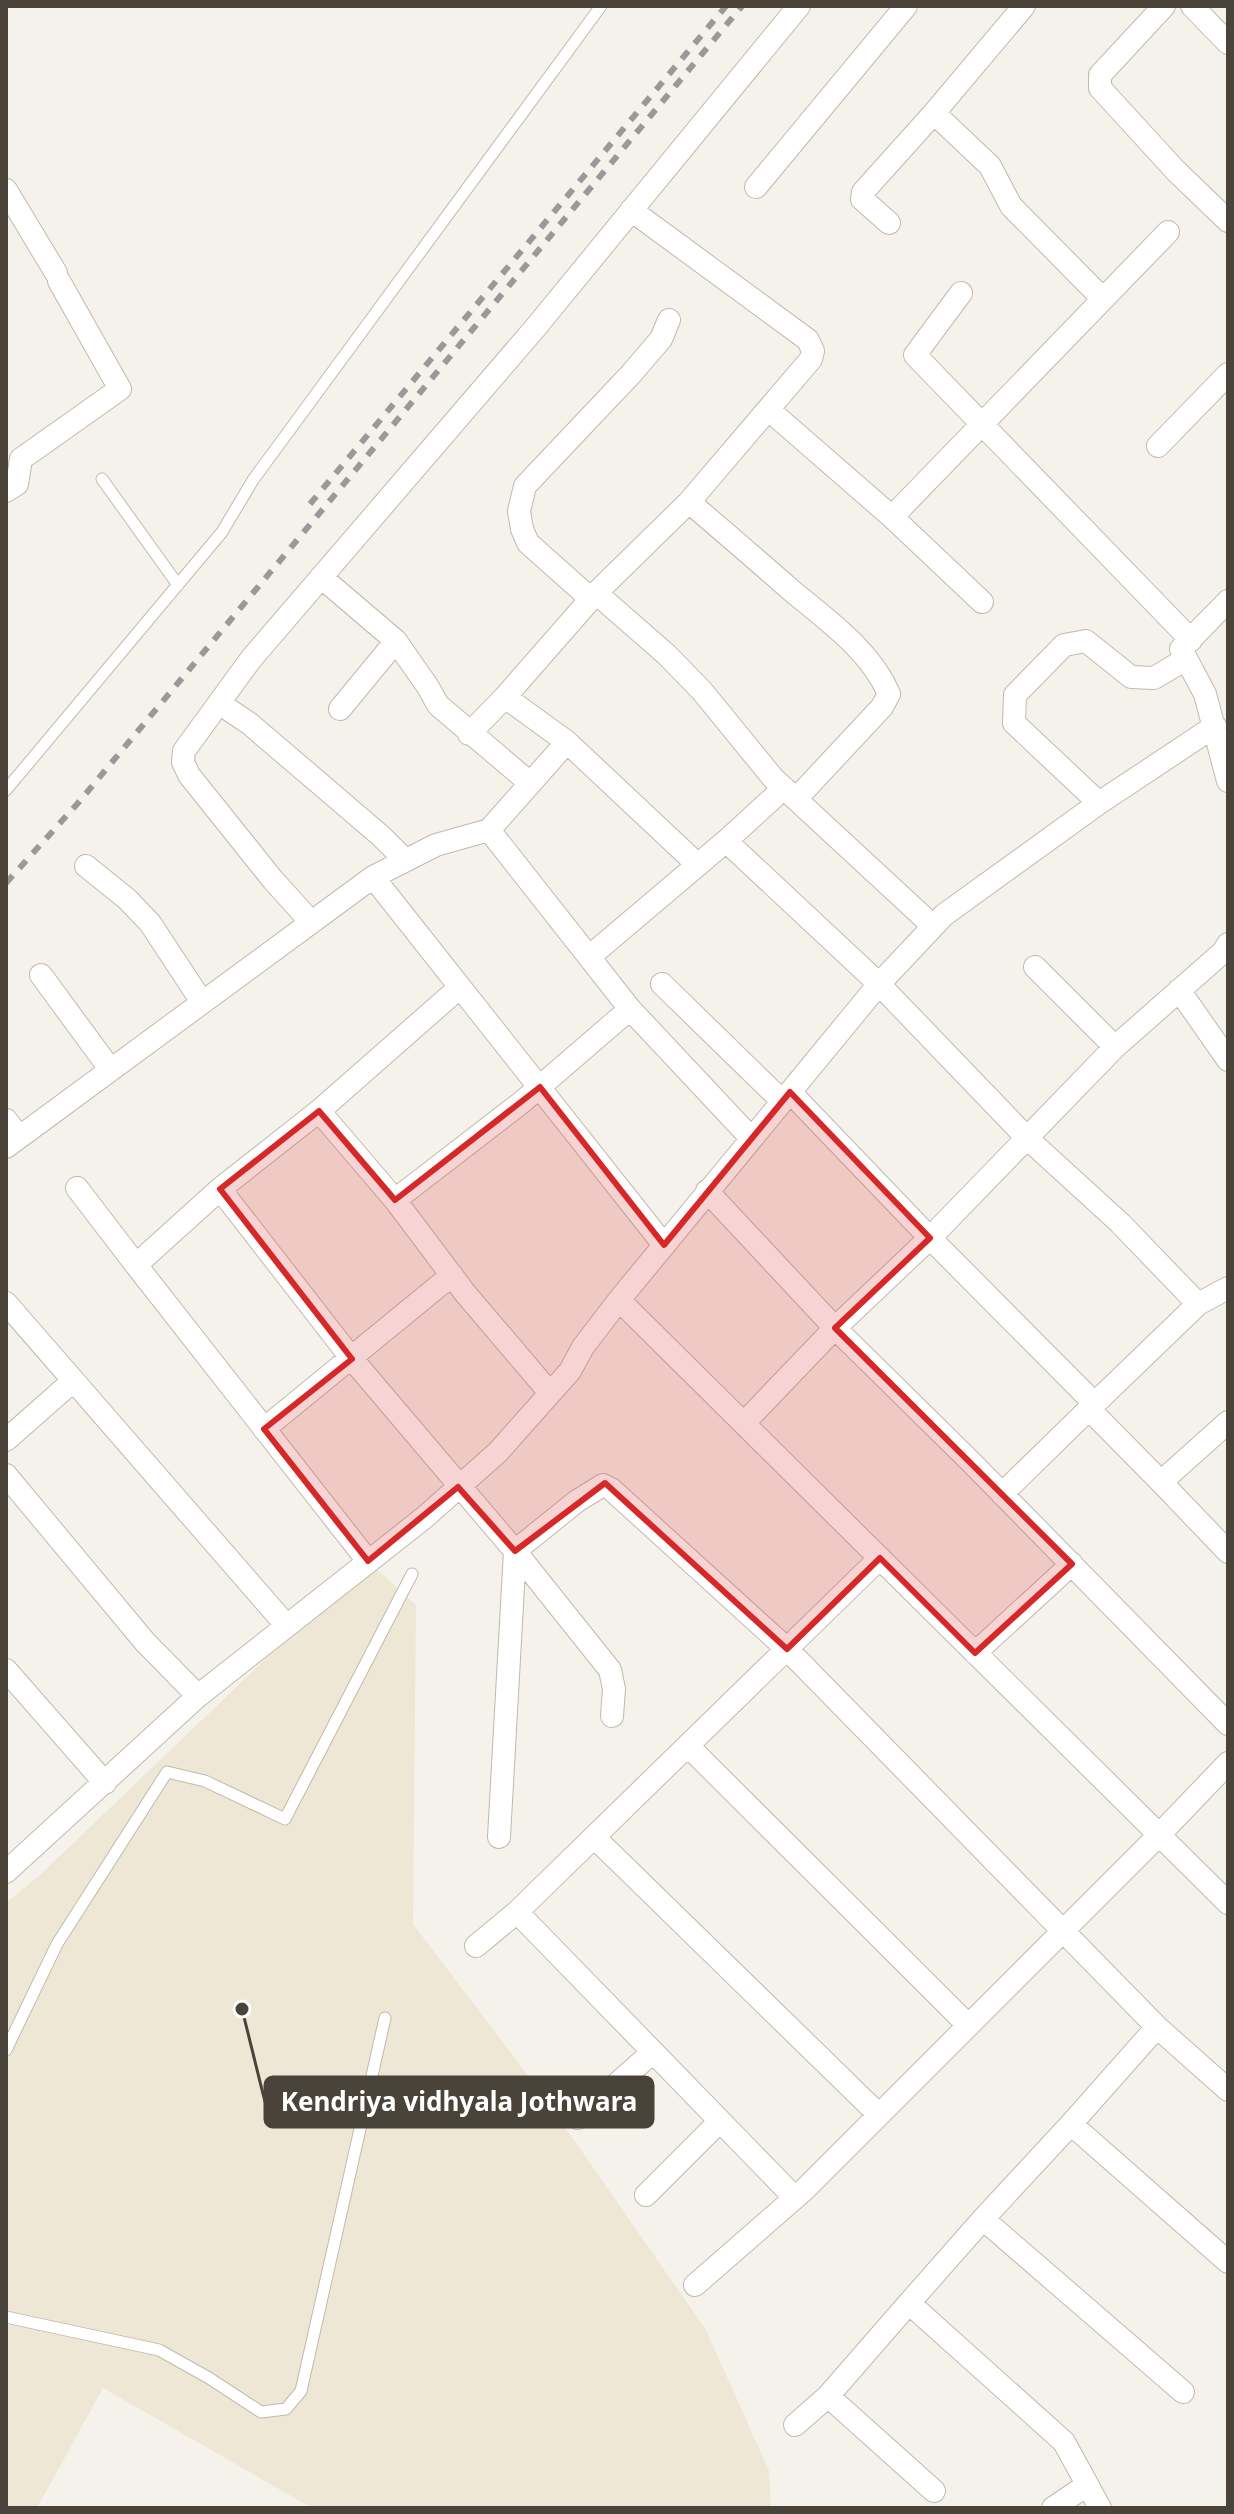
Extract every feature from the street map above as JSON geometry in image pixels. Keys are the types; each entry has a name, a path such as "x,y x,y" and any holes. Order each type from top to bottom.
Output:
{"street":[{"path":"311,922 273,880 189,775 183,762 184,751 251,659 432,452 799,6"},
{"path":"756,187 906,6"},
{"path":"889,223 862,199 862,194 1024,6"},
{"path":"1164,6 1100,75 1100,88 1176,171 1228,221"},
{"path":"1192,6 1228,43"},
{"path":"934,113 990,166 1011,206 1103,299"},
{"path":"6,190 120,389 21,459 17,484 6,491"},
{"path":"469,734 593,596 689,502 811,359 813,351 808,340 631,210"},
{"path":"892,517 1168,232"},
{"path":"961,293 915,355 1188,649 1215,726 1228,781"},
{"path":"669,320 661,339 631,374 525,486 519,511 528,543 667,655 790,794 933,926"},
{"path":"1158,446 1228,374"},
{"path":"769,410 892,517 982,602"},
{"path":"589,957 726,841 790,794 882,707 889,694 882,677 866,658 689,502"},
{"path":"321,577 396,641 438,705 530,783"},
{"path":"1099,803 1014,723 1015,695 1064,645 1073,641 1086,641 1131,677 1154,678 1188,649 1211,617 1228,601"},
{"path":"1211,617 1228,633"},
{"path":"340,709 396,641"},
{"path":"505,697 567,742 698,865"},
{"path":"219,703 262,734 405,860"},
{"path":"8,1868 198,1696 368,1561 498,1452 570,1371 583,1347 619,1300 751,1138 879,984 944,915 1099,803 1215,726"},
{"path":"10,1135 110,1069 373,877 436,845 489,830 567,742"},
{"path":"489,830 630,1009 751,1138"},
{"path":"726,841 879,984 1028,1139 1120,1223 1198,1304"},
{"path":"86,866 127,899 150,923 202,1002"},
{"path":"373,877 664,1245"},
{"path":"744,1423 835,1328 1028,1139 1115,1047 1223,952 1228,944"},
{"path":"1035,967 1115,1047"},
{"path":"41,975 110,1069"},
{"path":"662,984 786,1096 930,1238 1228,1552"},
{"path":"136,1265 220,1189 319,1111 459,988"},
{"path":"1179,990 1228,1060"},
{"path":"395,1200 540,1087 630,1009"},
{"path":"319,1111 550,1393"},
{"path":"77,1188 368,1561"},
{"path":"220,1189 352,1359 515,1551 610,1670 614,1689 612,1716"},
{"path":"707,1191 835,1328 1228,1724"},
{"path":"264,1429 452,1275"},
{"path":"1002,1494 1198,1304 1228,1288"},
{"path":"619,1300 1228,1903"},
{"path":"6,1303 286,1625"},
{"path":"6,1440 73,1381"},
{"path":"1161,1482 1228,1422"},
{"path":"6,1475 145,1642 198,1696"},
{"path":"499,1837 515,1551 577,1501 603,1485 787,1649 1157,2027 1228,2090"},
{"path":"476,1946 517,1912 880,1558"},
{"path":"975,1653 1072,1564"},
{"path":"6,1670 105,1783"},
{"path":"688,1746 968,2025"},
{"path":"695,2285 795,2198 1228,1763"},
{"path":"594,1837 878,2114"},
{"path":"517,1912 795,2198"},
{"path":"795,2425 828,2396 1157,2027"},
{"path":"578,2118 653,2052"},
{"path":"646,2195 720,2121"},
{"path":"1071,2124 1228,2262"},
{"path":"983,2219 1183,2392"},
{"path":"909,2303 1064,2442 1100,2508"},
{"path":"828,2396 934,2491"},
{"path":"1053,2508 1087,2485"}],"lane":[{"path":"6,790 222,532 253,480 601,6"},
{"path":"102,479 178,585"},
{"path":"6,2050 57,1944 167,1772 205,1781 285,1819 412,1574"},
{"path":"6,2317 159,2350 261,2412 286,2409 301,2391 385,2018"}],"highlighted area":[{"path":"540,1087 664,1245 790,1092 930,1238 835,1328 1072,1564 975,1653 880,1558 787,1649 605,1483 515,1551 458,1487 368,1561 264,1429 352,1359 220,1189 319,1111 395,1200"}],"shaded area":[{"path":"368,1561 416,1605 413,1924 542,2094 706,2330 769,2471 771,2508 312,2508 103,2388 37,2508 6,2508 6,1903 41,1874"}],"railway":[{"path":"310,504 726,6"},
{"path":"6,883 78,803 742,6"}],"place":[{"name":"Kendriya vidhyala Jothwara","path":"242,2009"}]}
